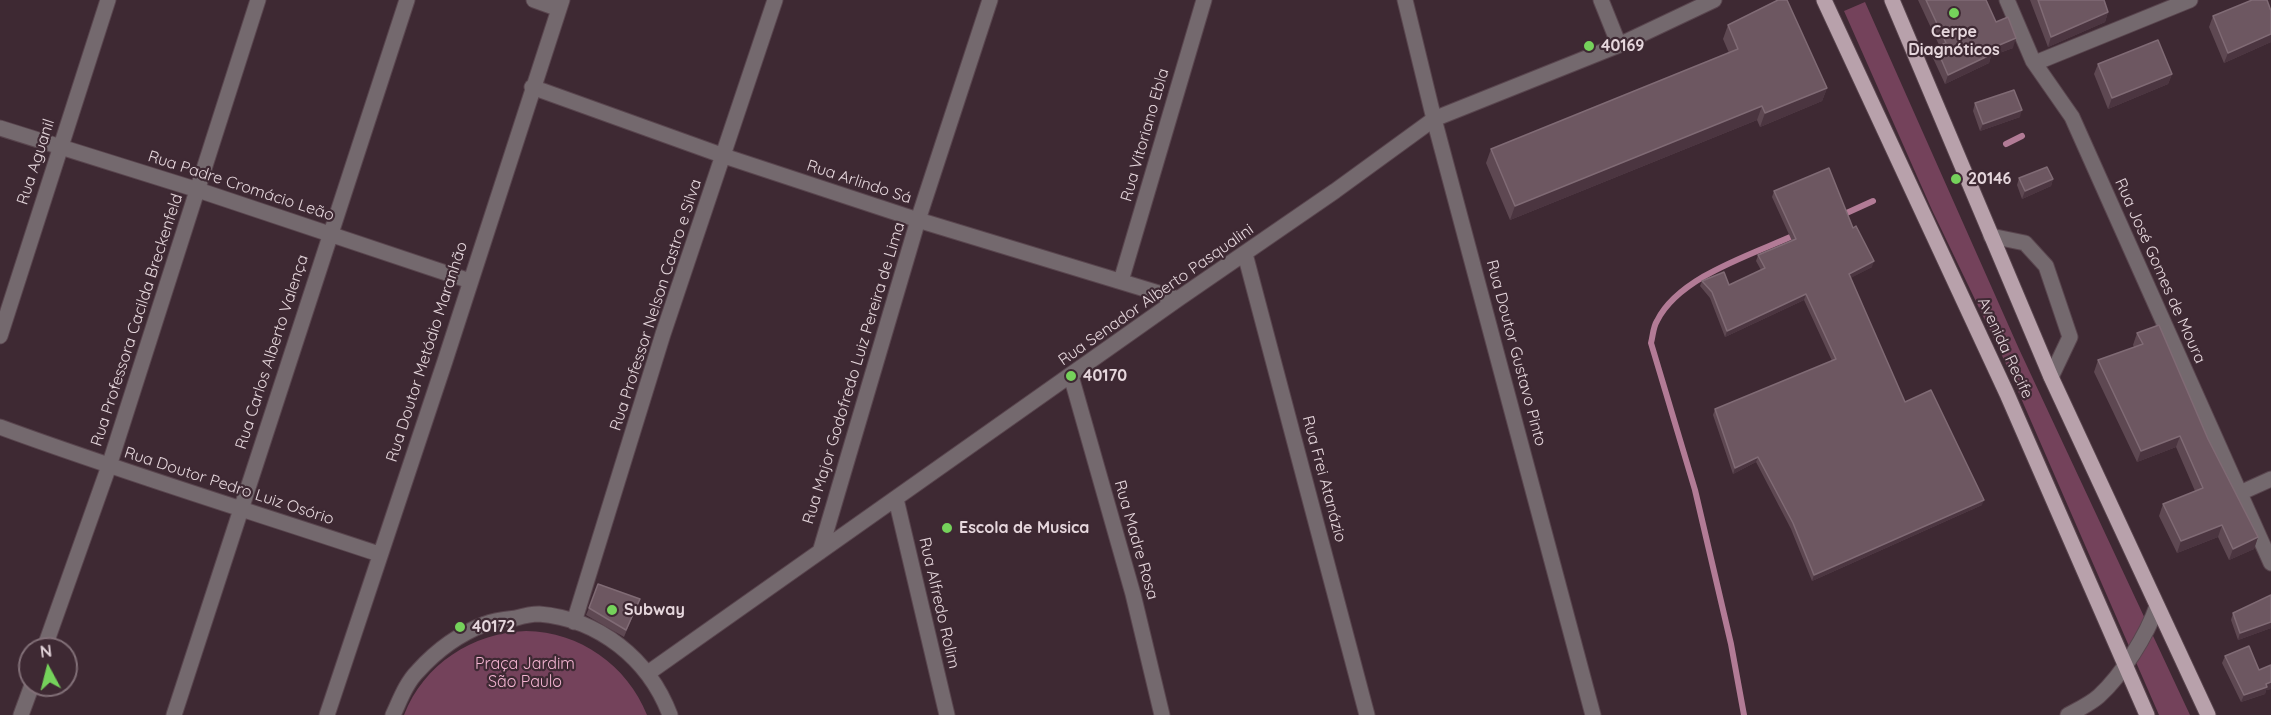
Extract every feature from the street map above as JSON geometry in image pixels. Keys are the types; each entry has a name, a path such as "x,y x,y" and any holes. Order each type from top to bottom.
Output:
{"main road":[{"name":"Avenida Recife","path":"1824,0 2007,394 2147,715"},
{"name":"Avenida Recife","path":"1892,0 2051,377 2208,715"}],"street":[{"name":"Rua Aguanil","path":"0,336 108,0"},
{"name":"Rua Professora Cacilda Breckenfeld","path":"48,637 109,466 258,0"},
{"name":"Rua Carlos Alberto Valença","path":"174,715 407,0"},
{"path":"534,0 560,4"},
{"name":"Rua Professor Nelson Castro e Silva","path":"574,622 663,334 775,0"},
{"name":"Rua Major Godofredo Luiz Pereira de Lima","path":"820,552 918,220 990,0"},
{"name":"Rua Vitoriano Ebla","path":"1121,281 1204,0"},
{"name":"Rua Doutor Gustavo Pinto","path":"1405,0 1434,119 1593,715"},
{"path":"1601,0 1619,45"},
{"name":"Rua Senador Alberto Pasqualini","path":"648,673 1434,119 1619,45 1714,0"},
{"name":"Rua José Gomes de Moura","path":"2007,0 2035,63 2072,117 2271,563"},
{"path":"2035,63 2190,0"},
{"name":"Rua Doutor Metódio Maranhão","path":"327,715 560,4"},
{"name":"Rua Arlindo Sá","path":"532,87 724,156 918,220 1178,299"},
{"name":"Rua Padre Cromácio Leão","path":"0,128 198,190 470,281"},
{"path":"1991,236 2025,243 2046,266 2070,337 2051,377"},
{"name":"Rua Frei Atanázio","path":"1245,254 1367,715"},
{"name":"Rua Madre Rosa","path":"1071,376 1133,594 1162,715"},
{"name":"Rua Doutor Pedro Luiz Osório","path":"0,427 109,466 241,507 379,554"},
{"path":"2240,493 2271,479"},
{"name":"Rua Alfredo Rolim","path":"896,499 947,715"},
{"path":"2068,715 2087,710 2100,696 2142,639 2157,606"},
{"path":"393,715 403,693 417,672 447,644 486,623 537,614 574,622 594,629 615,641 648,673 670,715"},
{"path":"21,715 28,697"}],"green space":[{"path":"1865,2 2019,349 2190,715 2159,715 2007,366 1932,210 1844,11"},
{"name":"Praça Jardim São Paulo","path":"526,631 565,638 599,655 627,681 647,715 404,715 424,681 452,655 487,638"}],"building":[{"path":"1778,0 1787,0 1827,88 1765,113 1762,106 1515,206 1491,149 1738,49 1728,25"},
{"path":"1926,0 1986,0 1996,22 2008,17 2016,38 1990,49 1992,54 1948,75 1936,47 1946,43"},
{"path":"2038,0 2104,0 2108,12 2051,37"},
{"path":"2252,0 2267,0 2271,11 2271,34 2228,53 2213,16"},
{"path":"2158,40 2172,74 2112,98 2098,64"},
{"path":"2014,90 2022,110 1983,124 1975,103"},
{"path":"2047,167 2053,179 2025,191 2019,178"},
{"path":"1829,168 1853,228 1856,226 1874,261 1849,274 1905,402 1931,390 1984,500 1814,575 1793,523 1758,457 1735,468 1715,409 1836,359 1806,294 1727,331 1712,292 1702,281 1724,272 1729,285 1765,268 1758,255 1796,239 1774,191"},
{"path":"2159,325 2208,439 2258,537 2233,549 2222,525 2181,541 2163,504 2203,488 2180,436 2141,451 2098,360 2143,344 2137,333"},
{"name":"Subway","path":"598,584 640,599 626,630 589,608"},
{"path":"2271,595 2271,622 2240,633 2233,613"},
{"path":"2249,646 2259,670 2271,665 2271,682 2266,684 2267,687 2244,695 2225,656"}],"waterway":[{"path":"2006,144 2022,136"},
{"path":"1840,216 1873,201"},
{"path":"1744,715 1731,644 1695,490 1651,343 1657,321 1682,291 1719,268 1797,234"}],"place":[{"name":"Cerpe Diagnóticos","path":"1954,13"},
{"name":"40169","path":"1589,46"},
{"name":"20146","path":"1956,179"},
{"name":"40170","path":"1071,376"},
{"name":"Escola de Musica","path":"947,528"},
{"name":"Subway","path":"612,610"},
{"name":"40172","path":"460,627"}]}
